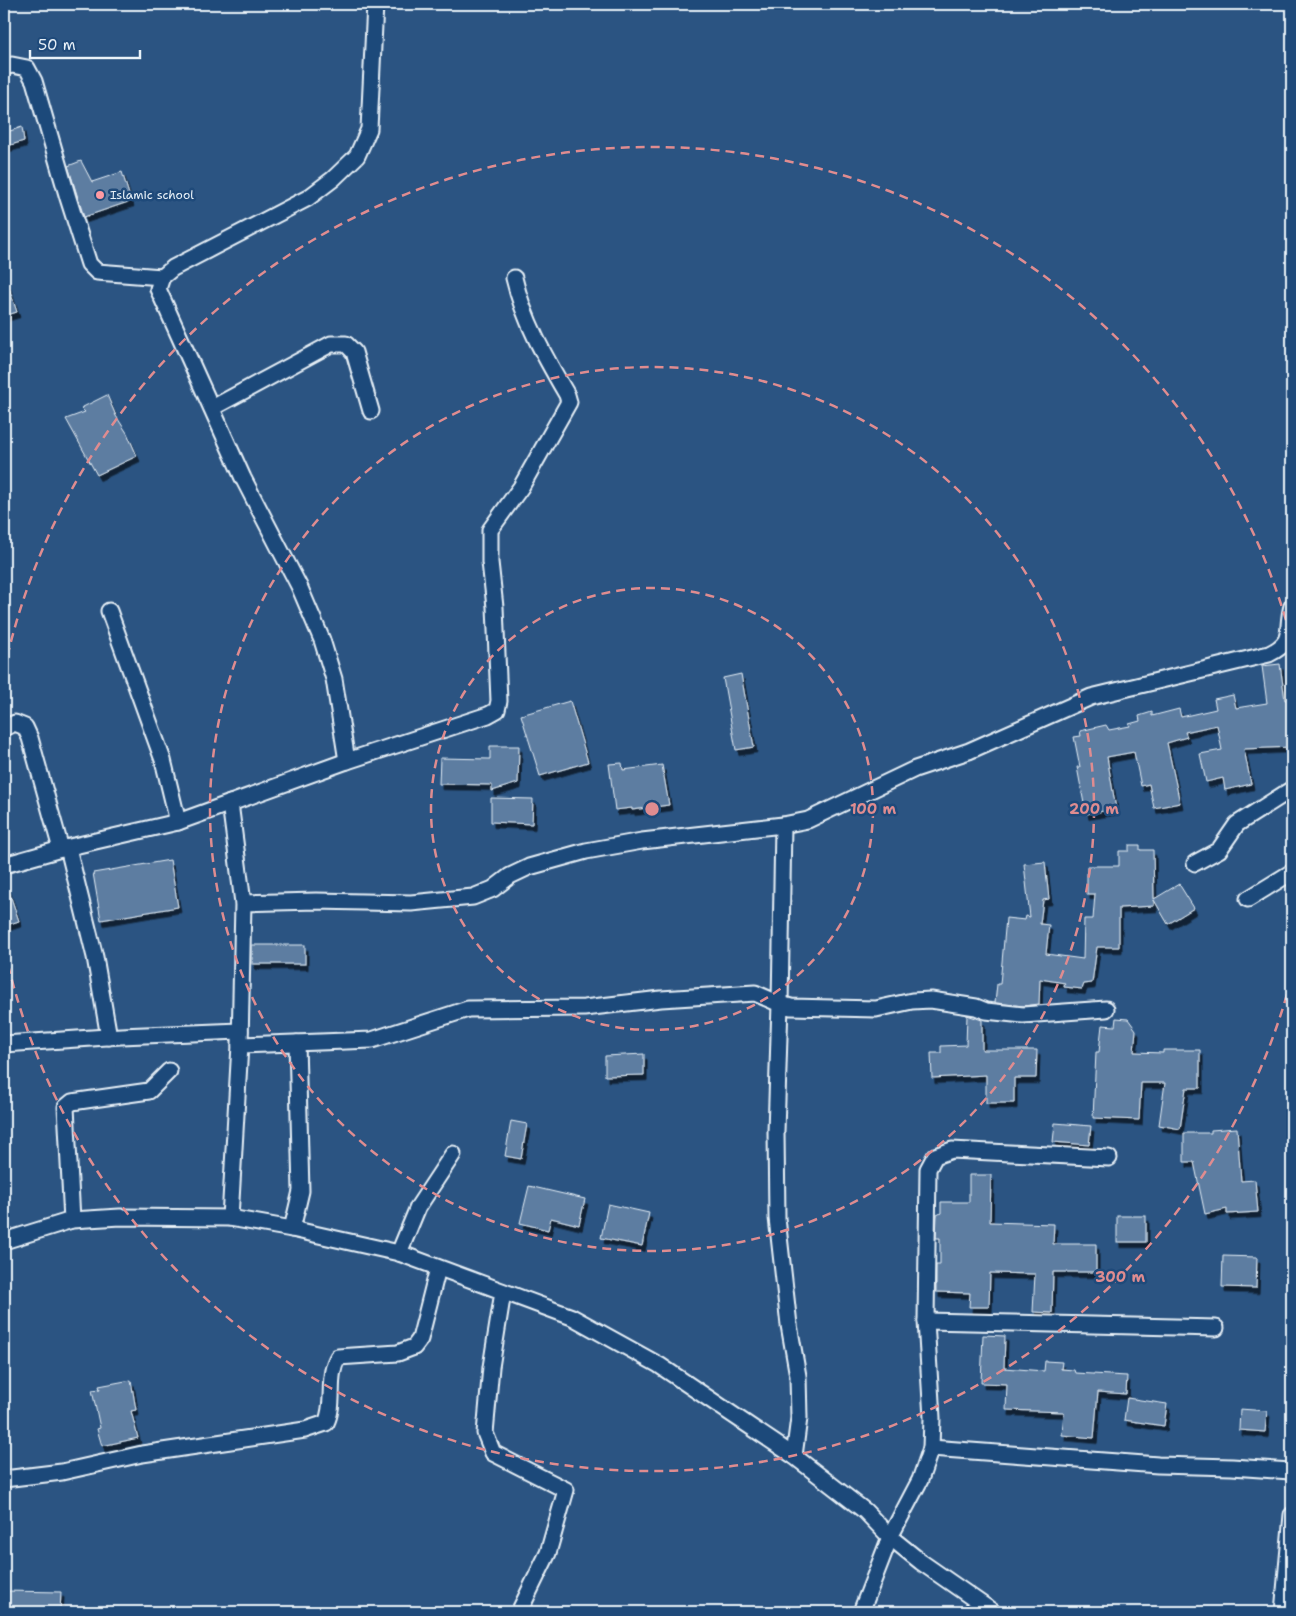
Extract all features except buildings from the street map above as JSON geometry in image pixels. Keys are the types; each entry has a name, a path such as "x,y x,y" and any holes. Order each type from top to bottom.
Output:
{"street":[{"path":"347,762 334,679 322,640 299,586 243,478 158,289 162,277 173,268 308,198 333,179 357,156 368,129 375,4"},
{"path":"4,67 12,65 27,68 34,81 89,264 97,272 162,277"},
{"path":"4,865 65,848 178,822 347,762 488,715 497,710 499,701 495,607 490,562 490,530 521,487 569,402 567,395 538,344 520,302 514,278"},
{"path":"212,408 331,344 346,344 354,352 371,411"},
{"path":"243,903 316,901 411,903 466,898 493,889 510,876 529,866 586,851 642,841 783,825 808,820 915,769 969,751 1091,697 1269,654 1281,649 1290,641 1292,606"},
{"path":"109,612 163,760 178,822"},
{"path":"4,728 15,723 25,727 30,738 65,848 95,957 109,1037"},
{"path":"1195,863 1219,850 1237,824 1292,789"},
{"path":"230,803 243,903 240,1038 230,1218"},
{"path":"783,825 776,1132 777,1218 789,1325 798,1376 799,1418 794,1456"},
{"path":"1248,899 1292,872"},
{"path":"4,1044 109,1037 240,1038 297,1043 372,1040 468,1009 584,1008 661,999 755,993 791,1007 876,1009 912,1001 931,1000 993,1012 1031,1016 1106,1009"},
{"path":"292,1229 301,1191 297,1043"},
{"path":"72,1220 66,1107 72,1102 149,1091 169,1071"},
{"path":"860,1612 890,1537 920,1480 931,1448 932,1418 926,1321 928,1169 935,1156 952,1150 1109,1158"},
{"path":"399,1253 418,1207 453,1154"},
{"path":"4,1241 72,1220 120,1216 230,1218 292,1229 399,1253 572,1317 659,1365 794,1456 865,1511 890,1537 921,1562 993,1612"},
{"path":"4,1479 62,1472 142,1454 305,1430 326,1423 331,1414 333,1365 338,1357 398,1354 414,1348 420,1339 438,1268"},
{"path":"503,1292 491,1366 485,1433 494,1453 566,1490 548,1553 519,1612"},
{"path":"926,1321 1216,1328"},
{"path":"931,1448 1149,1465 1254,1468 1291,1471 1292,1474"},
{"path":"1283,1612 1292,1515"}],"place":[{"name":"Islamic school","path":"100,195"}]}
